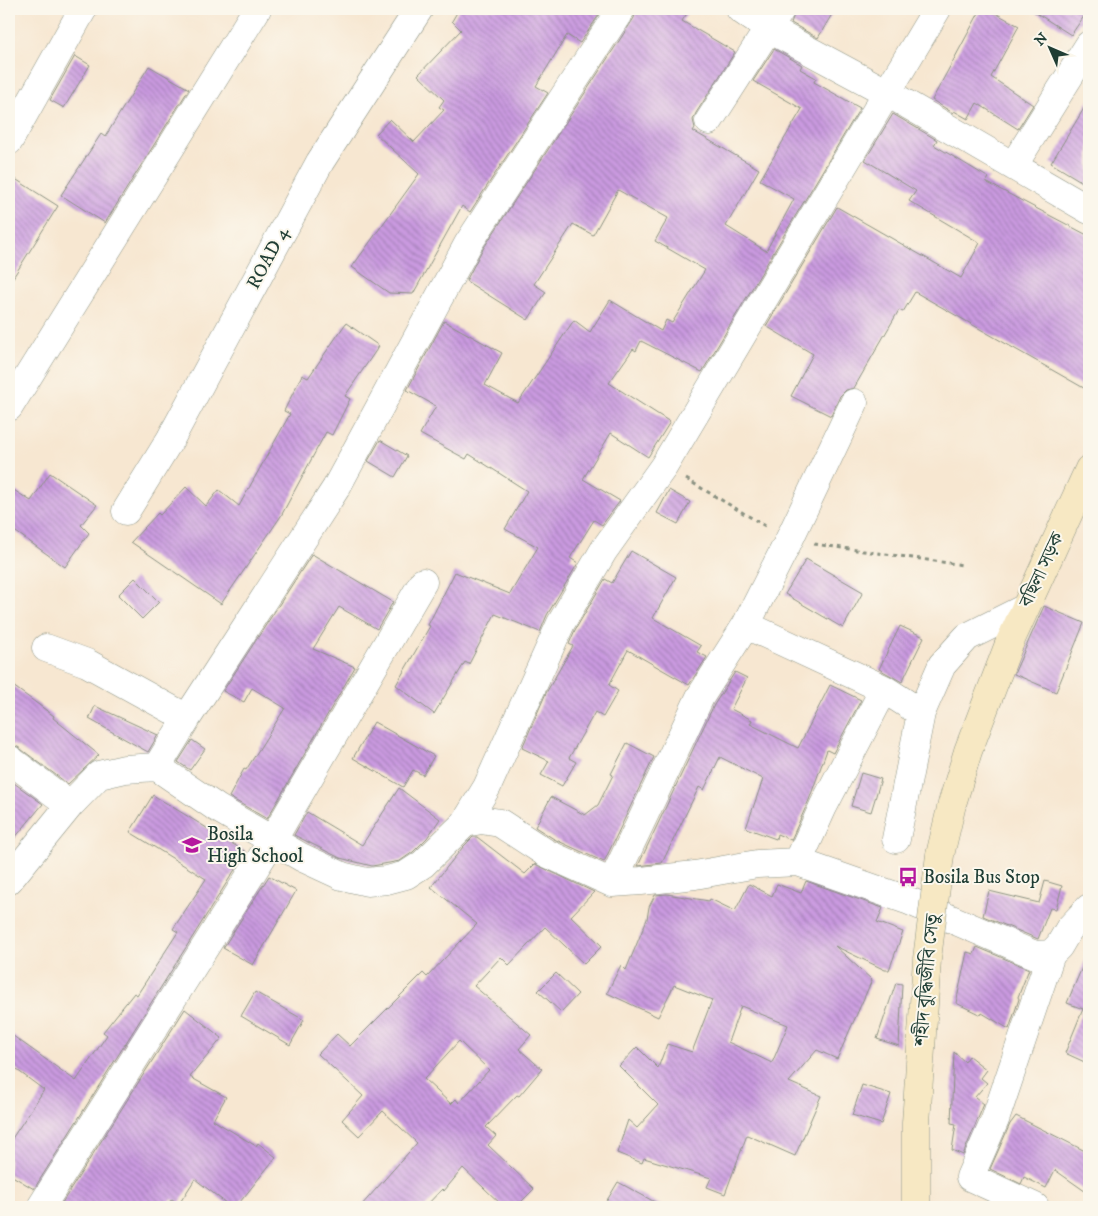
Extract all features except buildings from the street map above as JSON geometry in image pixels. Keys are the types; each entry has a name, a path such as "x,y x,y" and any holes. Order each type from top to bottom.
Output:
{"main road":[{"name":"বছিলা সড়ক","path":"1009,644 1023,609 1089,469"},
{"name":"শহীদ বুদ্ধিজীবি সেতু","path":"916,1207 916,1123 927,959 940,855 952,804 968,751 1009,644"}],"street":[{"path":"9,141 84,9"},
{"path":"9,407 257,9"},
{"name":"ROAD 4","path":"126,512 171,438 320,162 419,9"},
{"path":"158,767 187,718 336,488 468,244 621,9"},
{"path":"740,9 775,19 886,92 1089,210"},
{"path":"9,880 70,805 99,775 125,769 158,767 217,808 272,841 342,876 367,882 387,880 406,875 423,864 465,823 487,786 565,616 604,550 664,466 936,9"},
{"path":"709,121 775,19"},
{"path":"1013,166 1089,45"},
{"path":"612,883 700,697 746,625 854,403"},
{"path":"41,1207 272,841 423,582"},
{"path":"896,840 921,713 942,665 967,637 1023,609"},
{"path":"746,625 884,689 921,713"},
{"path":"46,648 87,663 187,718"},
{"path":"798,862 823,807 884,689"},
{"path":"9,759 70,805"},
{"path":"465,823 481,820 500,823 546,853 612,883 695,875 757,864 798,862 907,900 1035,955 1051,954"},
{"path":"1035,1207 970,1177 995,1120 1051,954 1059,946 1068,929 1089,908"}],"place":[{"name":"Bosila High School","path":"192,845"},
{"name":"Bosila Bus Stop","path":"908,877"}]}
